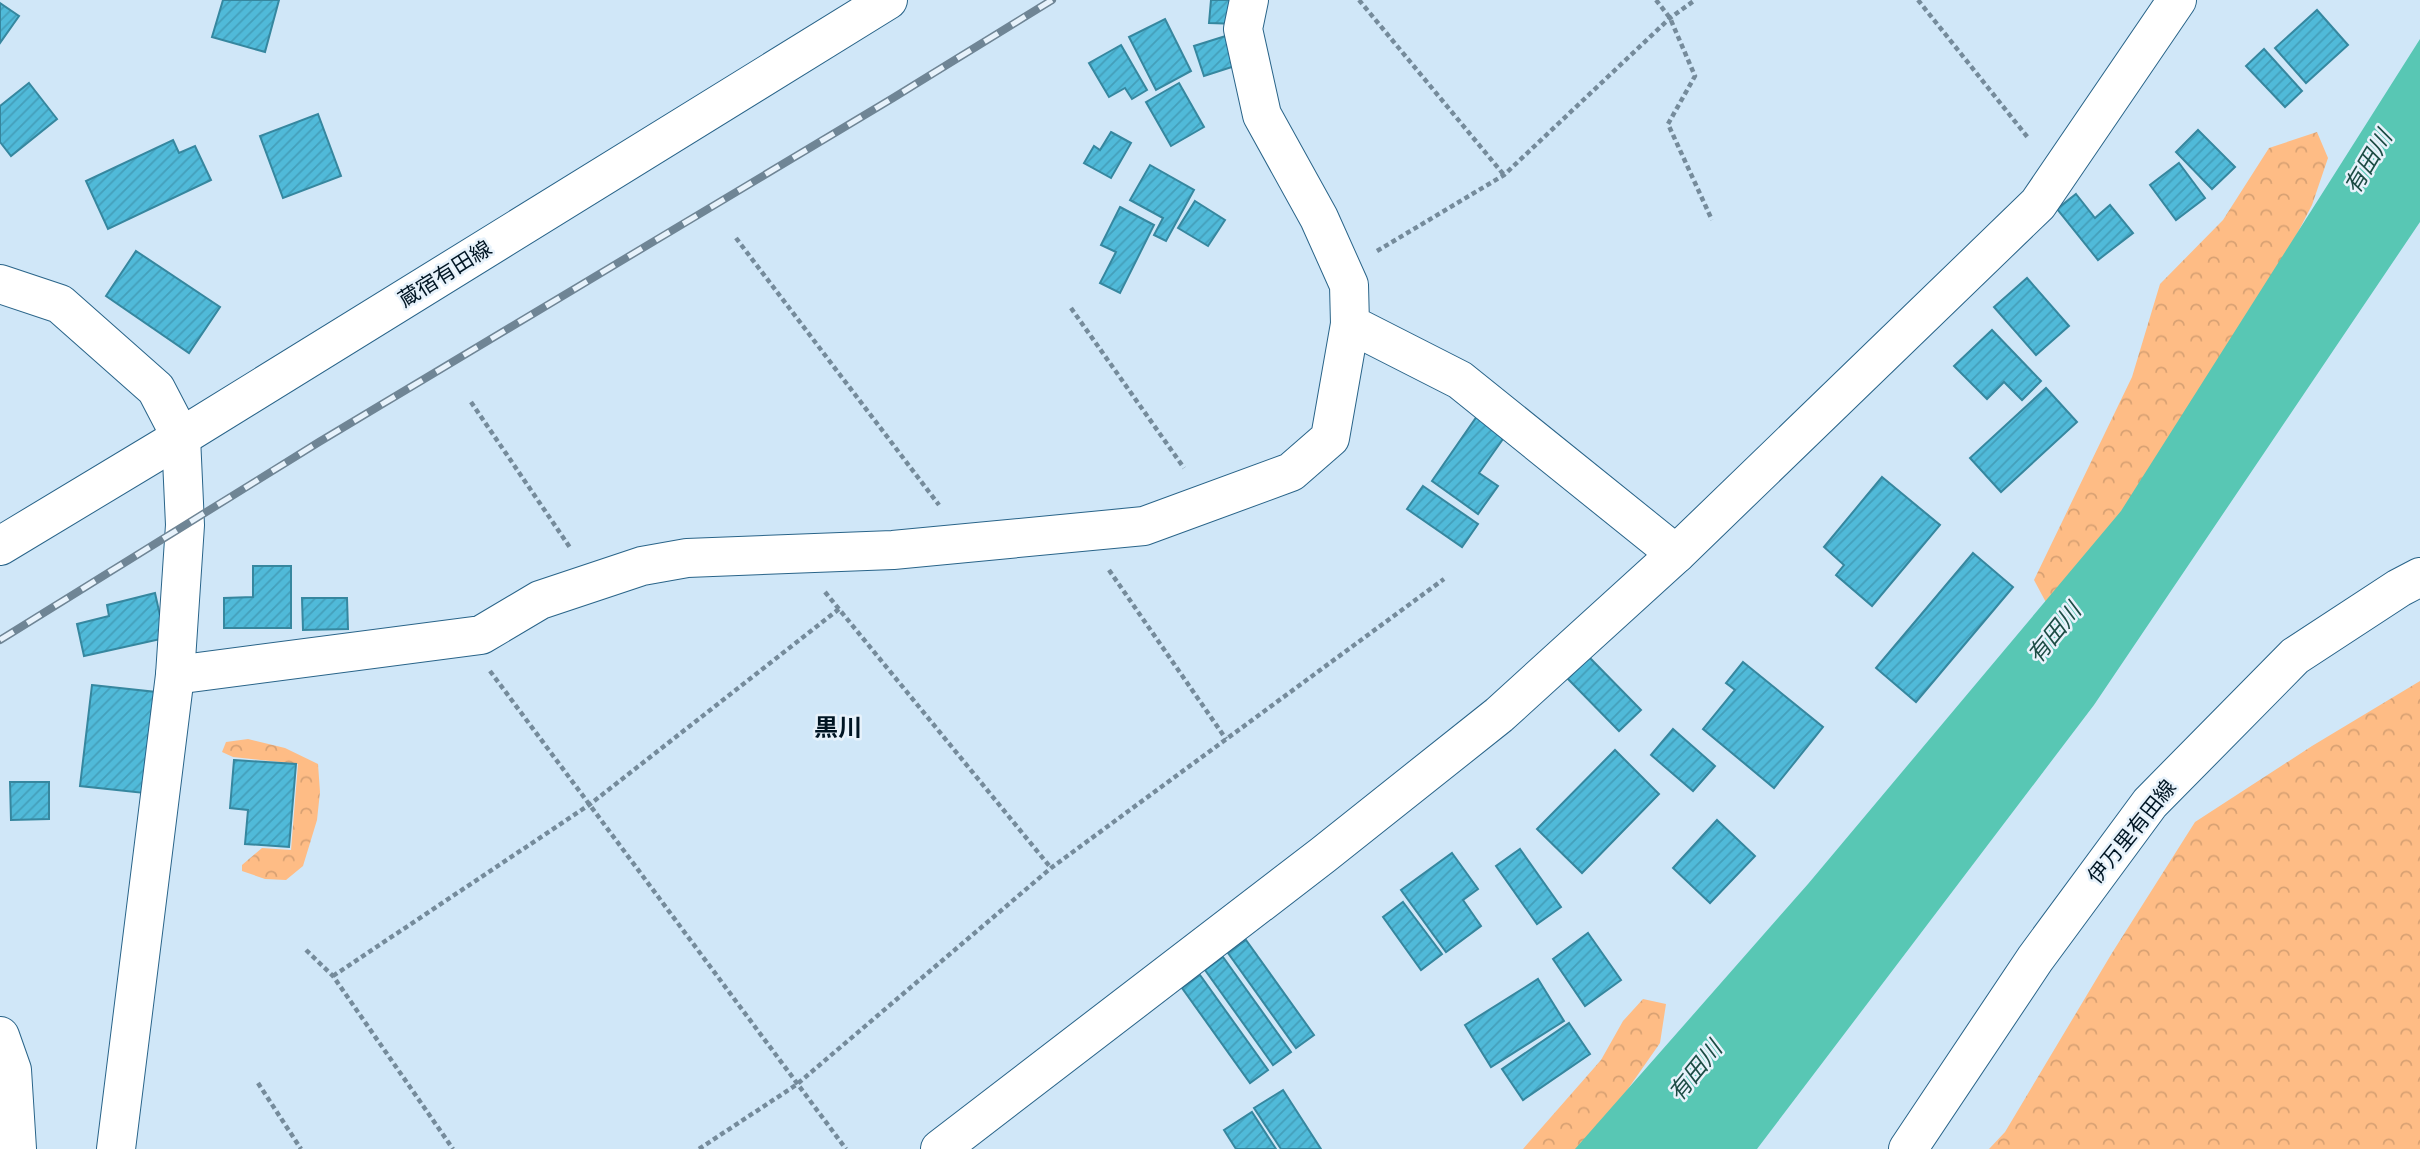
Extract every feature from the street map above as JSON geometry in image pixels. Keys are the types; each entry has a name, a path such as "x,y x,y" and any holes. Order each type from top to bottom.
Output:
{"street":[{"name":"蔵宿有田線","path":"0,546 888,0"},
{"path":"175,675 481,635 540,600 642,566 687,558 893,550 1144,526 1292,472 1330,438 1350,324 1349,285 1319,218 1262,115 1243,29 1249,0"},
{"path":"940,1149 1323,855 1499,715 1676,554 2038,204 2177,0"},
{"path":"0,284 60,304 79,320 156,388 181,437 185,525 175,675 116,1149"},
{"path":"1350,324 1460,380 1676,554"},
{"name":"伊万里有田線","path":"1908,1149 2035,959 2150,803 2295,656 2420,577"},
{"path":"6,1053 17,1149"}],"path":[{"path":"1359,0 1504,175"},
{"path":"1656,0 1670,18 1695,76 1668,124 1712,220"},
{"path":"1377,251 1504,175 1670,18 1695,0"},
{"path":"1918,0 2029,139"},
{"path":"736,238 942,509"},
{"path":"1071,308 1191,478"},
{"path":"471,402 593,581"},
{"path":"1105,565 1226,739"},
{"path":"699,1149 796,1085 1051,868 1444,579"},
{"path":"824,591 1051,868"},
{"path":"333,976 589,805 839,609"},
{"path":"483,662 845,1149"},
{"path":"306,950 333,976 453,1149"},
{"path":"258,1083 301,1149"}],"green space":[{"path":"2317,132 2328,158 2312,205 2204,413 2049,608 2034,580 2132,377 2160,284 2223,220 2269,148"},
{"path":"2420,681 2420,1149 1989,1149 2005,1132 2112,953 2195,822 2312,746"},
{"path":"248,739 285,748 318,764 320,792 317,820 303,866 286,880 265,879 242,871 242,865 262,848 291,850 298,764 233,757 222,752 226,742"},
{"path":"1643,999 1666,1004 1660,1043 1623,1096 1577,1149 1523,1149 1601,1060 1623,1021"}],"water":[{"name":"有田川","path":"2420,39 2420,222 2094,705 1757,1149 1575,1149 1808,884 2121,511"}],"building":[{"path":"223,0 279,0 265,52 212,37"},
{"path":"1211,0 1241,0 1239,24 1209,23"},
{"path":"0,3 19,16 0,43"},
{"path":"2317,10 2348,45 2306,83 2275,48"},
{"path":"1165,19 1191,71 1156,90 1129,37"},
{"path":"1235,33 1244,63 1204,76 1194,46"},
{"path":"1121,45 1147,90 1132,99 1125,88 1109,97 1089,63"},
{"path":"2264,49 2302,91 2285,107 2246,66"},
{"path":"29,83 57,119 11,156 0,142 0,106"},
{"path":"1179,83 1204,127 1171,146 1146,102"},
{"path":"318,114 341,176 283,198 260,136"},
{"path":"2198,130 2235,167 2212,189 2176,152"},
{"path":"1111,132 1131,143 1111,178 1084,163 1094,146 1100,150"},
{"path":"173,140 179,153 195,146 211,180 108,229 86,181"},
{"path":"2179,163 2205,198 2176,220 2150,185"},
{"path":"1150,165 1194,190 1166,241 1154,235 1163,218 1130,200"},
{"path":"2076,194 2095,218 2110,205 2133,233 2098,260 2057,209"},
{"path":"1195,201 1225,220 1208,246 1178,228"},
{"path":"1120,207 1154,225 1120,293 1100,283 1116,252 1101,245"},
{"path":"136,251 220,307 189,353 106,296"},
{"path":"2027,278 2069,326 2036,355 1994,307"},
{"path":"1992,330 2041,381 2022,400 2004,382 1987,399 1954,366"},
{"path":"2046,388 2077,422 2001,492 1970,458"},
{"path":"1482,409 1510,429 1479,473 1498,486 1478,514 1432,481"},
{"path":"1882,477 1940,525 1872,606 1836,575 1844,565 1824,547"},
{"path":"1423,486 1478,524 1462,547 1407,509"},
{"path":"1973,553 2013,587 1916,702 1876,668"},
{"path":"253,566 291,566 291,628 224,628 224,598 253,597"},
{"path":"155,593 165,638 84,656 77,624 109,616 107,605"},
{"path":"302,598 347,598 348,629 303,630"},
{"path":"1589,657 1641,710 1619,731 1567,678"},
{"path":"1743,662 1823,727 1774,788 1703,729 1735,690 1726,683"},
{"path":"92,685 156,692 144,793 80,786"},
{"path":"1673,729 1715,766 1693,791 1651,755"},
{"path":"1615,750 1659,794 1582,873 1537,829"},
{"path":"234,760 296,764 289,847 245,844 248,810 230,808"},
{"path":"10,782 49,782 49,819 11,820"},
{"path":"1717,820 1755,856 1710,903 1673,868"},
{"path":"1520,849 1561,907 1537,924 1496,866"},
{"path":"1452,853 1478,889 1463,900 1481,926 1446,952 1401,890"},
{"path":"1403,902 1442,954 1421,970 1383,917"},
{"path":"1588,933 1621,980 1585,1006 1553,959"},
{"path":"1246,940 1314,1035 1296,1048 1228,953"},
{"path":"1223,957 1291,1052 1273,1065 1205,970"},
{"path":"1200,975 1268,1070 1250,1083 1182,988"},
{"path":"1538,979 1564,1021 1491,1067 1465,1025"},
{"path":"1569,1023 1590,1054 1523,1100 1502,1069"},
{"path":"1283,1090 1321,1149 1281,1149 1254,1108"},
{"path":"1252,1112 1276,1149 1236,1149 1224,1130"}],"railway":[{"path":"0,640 319,442 1052,0"}],"district":[{"name":"黒川","path":"838,728"}]}
